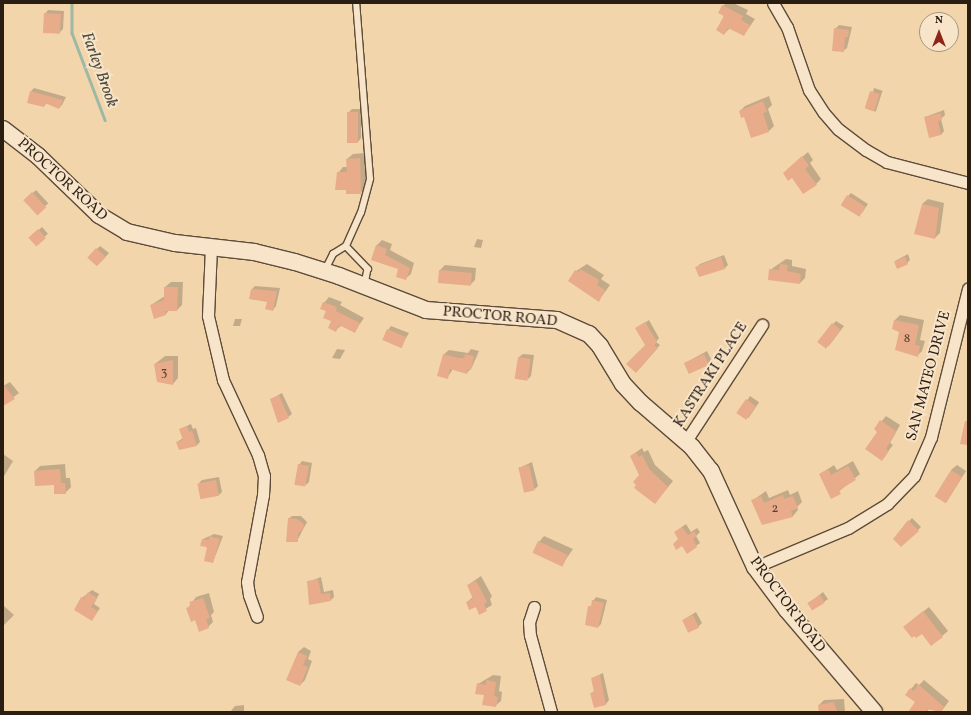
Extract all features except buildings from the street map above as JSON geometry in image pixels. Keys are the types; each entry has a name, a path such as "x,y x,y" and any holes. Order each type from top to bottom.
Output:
{"main road":[{"name":"PROCTOR ROAD","path":"3,128 38,156 99,215 113,225 155,239 254,252 324,271 426,310 539,318 574,325 589,334 600,346 623,384 641,403 686,441 711,471 755,567 787,610 874,712"}],"street":[{"path":"773,3 790,36 809,90 824,113 842,133 887,162 968,184"},
{"path":"211,247 208,316 224,380 258,455 264,476 263,496 247,582 248,595 257,617"},
{"name":"SAN MATEO DRIVE","path":"755,567 848,528 887,504 914,476 932,437 968,289"},
{"name":"KASTRAKI PLACE","path":"686,441 762,325"},
{"path":"534,607 529,622 530,635 551,712"}],"lane":[{"path":"324,271 333,254 346,246 361,213 370,179 356,3"},
{"path":"346,246 368,269 365,286"}],"waterway":[{"name":"Farley Brook","path":"72,3 72,33 105,120"}]}
